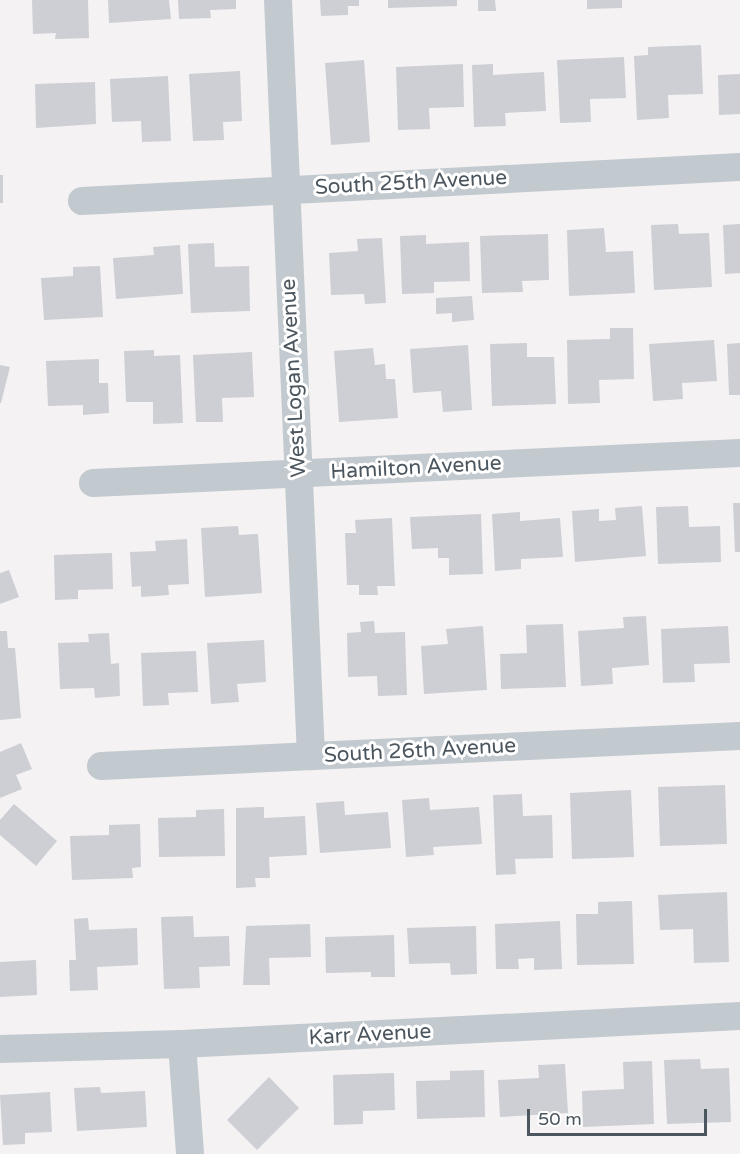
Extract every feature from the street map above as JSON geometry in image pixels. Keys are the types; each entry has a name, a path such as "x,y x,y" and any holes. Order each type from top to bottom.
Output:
{"street":[{"name":"West Logan Avenue","path":"278,0 311,756"},
{"name":"South 25th Avenue","path":"82,201 740,167"},
{"name":"Hamilton Avenue","path":"93,483 740,453"},
{"name":"South 26th Avenue","path":"101,766 740,736"},
{"name":"Karr Avenue","path":"0,1049 182,1044 740,1016"},
{"path":"182,1044 190,1154"}],"building":[{"path":"32,0 88,0 89,38 55,39 56,33 33,34"},
{"path":"108,0 169,0 171,19 109,23"},
{"path":"178,0 236,0 236,9 210,10 211,18 179,19"},
{"path":"320,0 359,0 359,6 348,6 348,15 321,16"},
{"path":"388,0 457,0 457,6 388,8"},
{"path":"478,0 495,0 496,11 478,11"},
{"path":"587,0 622,0 622,8 587,9"},
{"path":"701,45 703,94 668,95 669,118 637,120 634,56 648,55 648,47"},
{"path":"624,57 626,98 590,99 591,122 560,123 557,60"},
{"path":"364,60 370,142 331,145 325,63"},
{"path":"463,64 464,107 429,108 430,129 398,130 396,67"},
{"path":"493,64 493,75 544,72 546,111 505,113 506,126 474,127 472,65"},
{"path":"240,71 242,121 223,122 224,140 193,141 189,74"},
{"path":"740,74 740,114 719,115 718,75"},
{"path":"168,76 171,141 142,142 141,121 112,122 110,79"},
{"path":"95,82 96,124 36,128 35,84"},
{"path":"0,175 3,175 3,203 0,203"},
{"path":"678,224 679,234 709,233 712,287 654,290 651,225"},
{"path":"740,224 740,273 725,274 723,225"},
{"path":"604,228 606,252 633,251 635,293 569,296 567,230"},
{"path":"548,234 549,280 522,281 523,292 482,293 480,236"},
{"path":"426,235 426,244 469,242 470,281 434,282 434,293 402,294 400,236"},
{"path":"382,238 386,303 365,304 364,294 331,295 329,253 358,251 357,239"},
{"path":"214,243 215,267 249,266 250,311 191,313 188,244"},
{"path":"180,245 183,294 116,299 113,258 154,255 153,247"},
{"path":"100,266 103,317 44,320 41,278 73,276 73,267"},
{"path":"472,296 474,320 452,322 452,313 436,314 436,298"},
{"path":"610,328 633,328 634,379 599,380 600,403 568,404 567,340 610,339"},
{"path":"714,340 717,381 682,383 683,399 653,401 649,344"},
{"path":"527,343 527,357 554,357 556,404 492,406 490,344"},
{"path":"740,343 740,395 729,395 727,344"},
{"path":"468,345 472,410 443,412 441,391 413,393 410,349"},
{"path":"373,348 375,365 385,364 386,379 395,379 398,418 339,422 334,351"},
{"path":"154,350 154,356 180,355 183,423 153,424 153,402 126,402 124,351"},
{"path":"252,352 254,397 222,398 223,422 196,422 193,355"},
{"path":"99,359 99,383 108,383 109,413 83,415 83,405 48,406 46,361"},
{"path":"0,365 10,367 1,403 0,403"},
{"path":"733,503 740,503 740,552 735,552"},
{"path":"642,506 646,556 575,562 572,511 599,509 599,521 616,520 615,508"},
{"path":"688,506 689,527 720,526 721,562 658,564 656,507"},
{"path":"520,512 520,521 560,518 563,557 521,559 521,569 495,571 492,514"},
{"path":"481,514 483,574 449,575 449,558 438,558 438,548 412,549 410,517"},
{"path":"392,518 395,586 377,586 378,595 359,595 359,585 347,585 345,533 356,533 355,520"},
{"path":"238,526 239,535 258,534 262,593 205,597 201,528"},
{"path":"187,539 189,584 168,585 169,595 141,597 141,586 132,587 130,552 156,551 155,541"},
{"path":"112,553 113,589 78,590 78,599 55,600 54,555"},
{"path":"9,570 19,597 0,604 0,573"},
{"path":"646,616 649,665 612,668 613,684 581,686 578,631 624,628 623,617"},
{"path":"374,621 375,633 405,632 407,695 378,696 377,676 348,677 347,633 361,632 360,622"},
{"path":"563,624 566,687 501,689 500,654 527,653 526,625"},
{"path":"483,626 487,690 424,694 421,646 448,644 446,629"},
{"path":"728,626 730,663 694,664 695,682 663,683 661,629"},
{"path":"0,631 7,631 8,648 15,648 21,718 0,720"},
{"path":"109,633 111,664 119,663 120,696 95,698 94,688 60,689 58,643 89,642 88,634"},
{"path":"264,640 266,682 237,684 239,702 211,704 207,643"},
{"path":"196,651 198,692 168,693 169,705 143,706 141,653"},
{"path":"21,743 32,769 16,775 22,789 0,798 0,752"},
{"path":"725,785 727,844 660,846 658,787"},
{"path":"631,790 634,857 572,859 570,793"},
{"path":"522,794 523,816 552,815 553,858 515,859 516,874 496,875 493,795"},
{"path":"429,798 430,810 479,807 482,844 433,847 434,855 406,857 402,800"},
{"path":"344,801 345,815 388,812 391,848 320,853 316,803"},
{"path":"14,804 57,841 36,866 0,835 0,820"},
{"path":"264,807 264,818 305,816 307,855 269,857 270,878 255,878 256,887 236,888 236,808"},
{"path":"224,809 225,856 159,857 158,818 196,817 196,810"},
{"path":"140,824 141,867 132,868 133,878 72,880 70,836 109,835 109,825"},
{"path":"727,892 729,962 694,963 693,929 660,930 658,895"},
{"path":"632,901 634,964 577,965 576,914 598,914 598,902"},
{"path":"193,916 194,937 229,936 230,966 199,967 200,988 164,989 161,917"},
{"path":"88,918 89,930 137,928 138,965 97,967 98,990 70,991 69,960 76,960 74,919"},
{"path":"560,921 562,969 534,970 534,958 518,959 519,969 496,969 495,924"},
{"path":"310,924 311,957 269,958 270,985 243,985 246,926"},
{"path":"476,926 477,974 451,975 450,963 409,964 407,928"},
{"path":"394,935 395,977 371,977 371,972 326,973 325,937"},
{"path":"36,960 37,995 0,997 0,962"},
{"path":"700,1059 701,1069 729,1068 731,1122 667,1124 664,1060"},
{"path":"652,1061 654,1124 583,1127 582,1091 624,1089 623,1062"},
{"path":"565,1064 568,1113 500,1117 498,1080 539,1078 538,1065"},
{"path":"484,1070 485,1117 417,1119 416,1081 450,1080 450,1071"},
{"path":"394,1073 395,1110 363,1111 363,1124 334,1125 333,1075"},
{"path":"269,1077 299,1108 257,1150 227,1120"},
{"path":"100,1087 101,1093 145,1091 147,1127 77,1131 74,1088"},
{"path":"50,1092 52,1132 25,1133 25,1144 3,1145 0,1095"}]}
